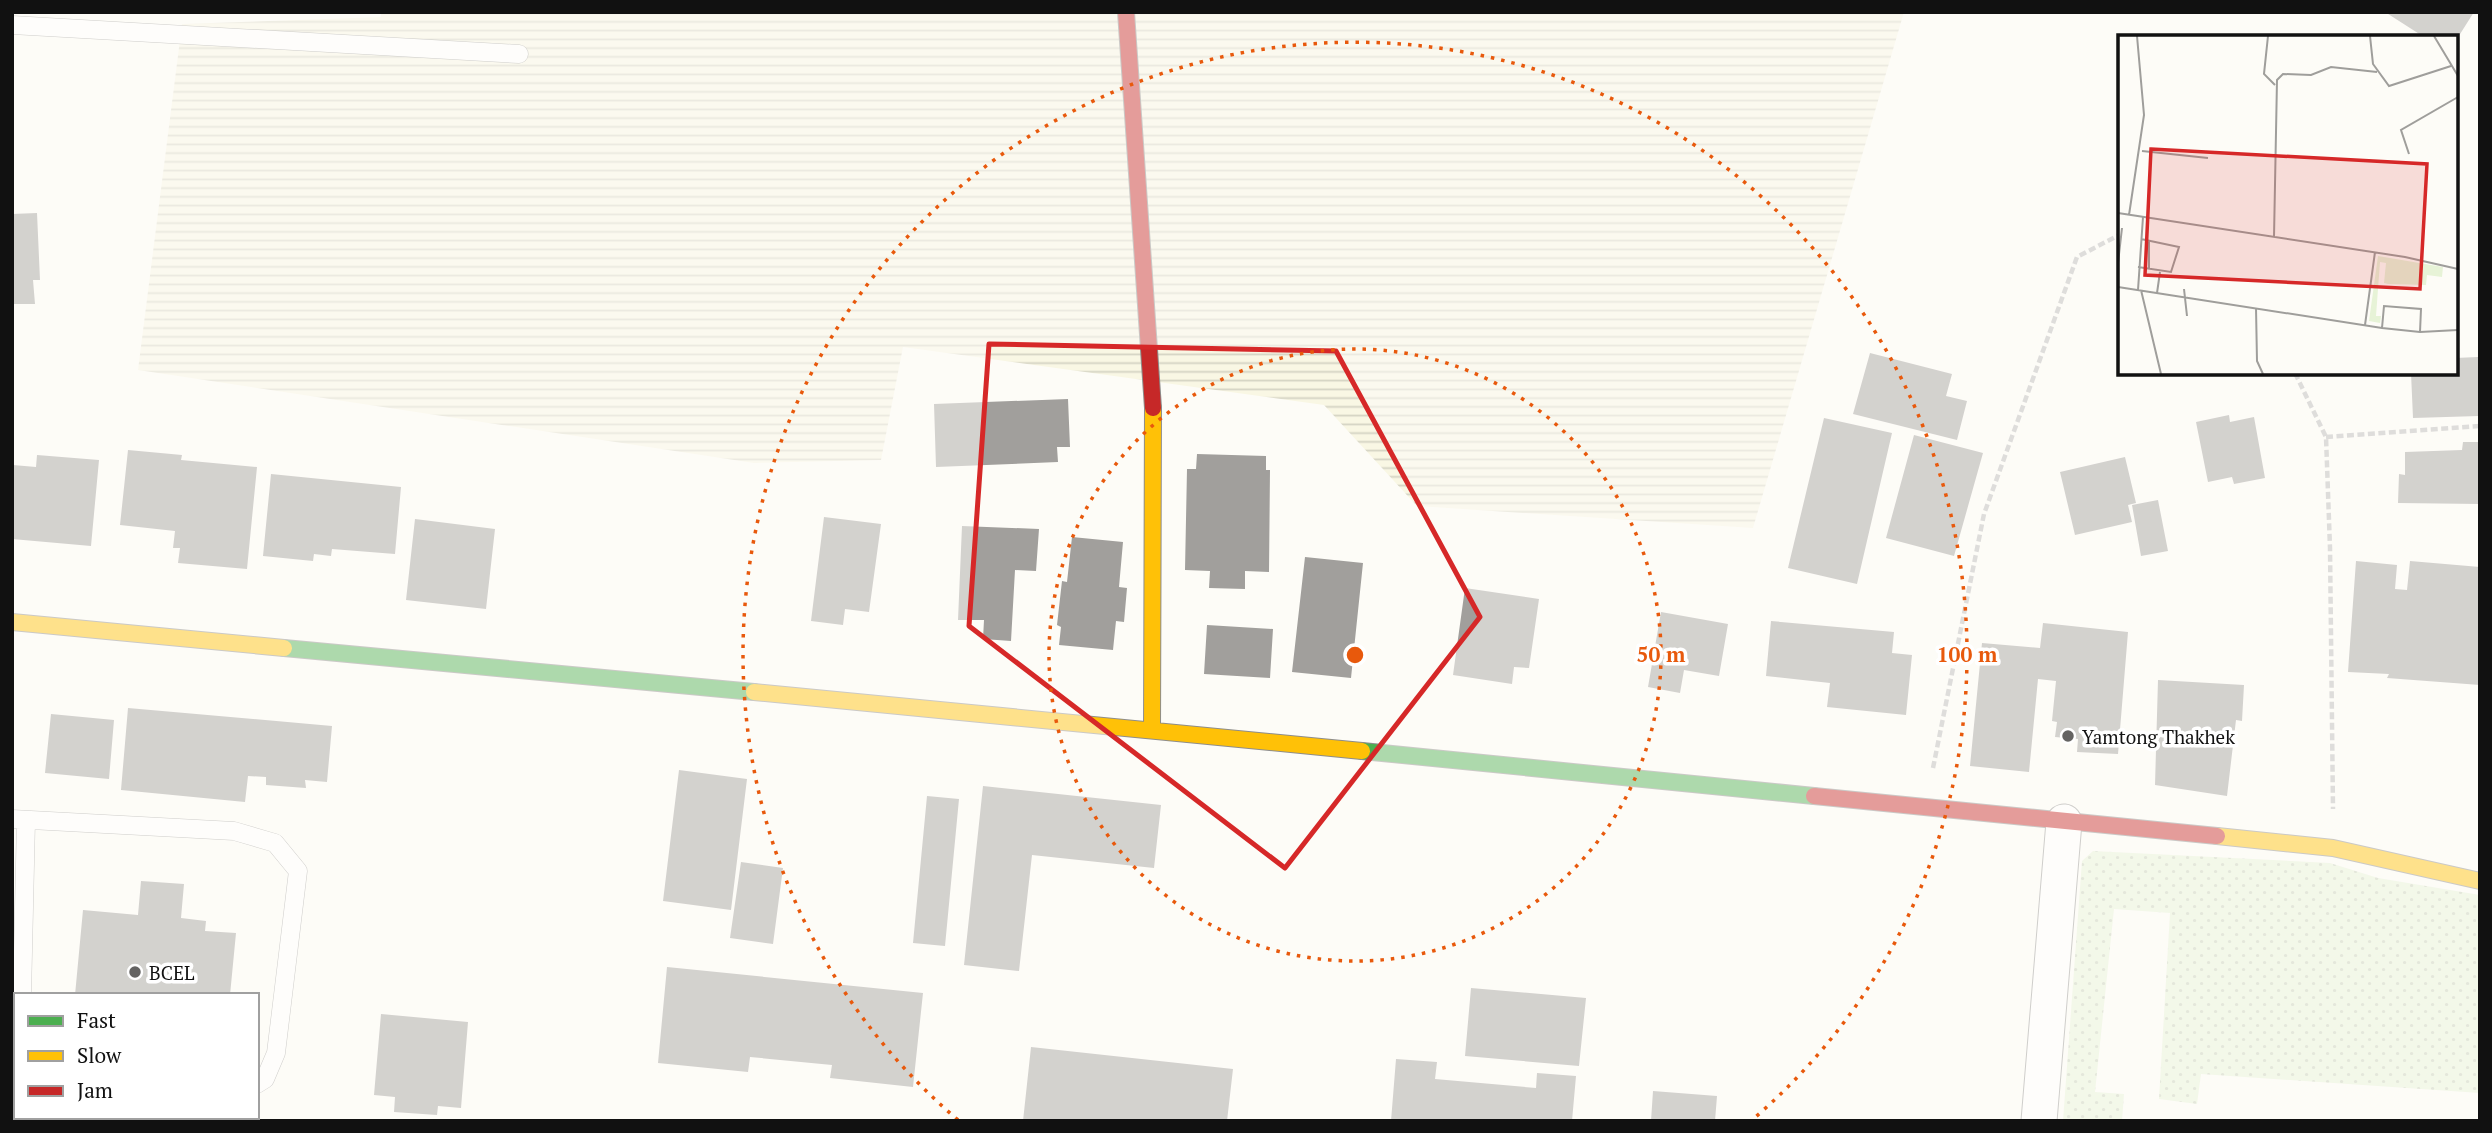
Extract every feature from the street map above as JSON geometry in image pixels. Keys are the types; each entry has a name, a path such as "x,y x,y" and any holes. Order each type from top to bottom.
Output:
{"street":[{"path":"1126,12 1154,424 1152,730"},
{"path":"12,622 1152,730 2333,848 2480,881"},
{"path":"2039,1121 2064,822"}],"lane":[{"path":"12,25 519,54"},
{"path":"22,993 19,820 234,831 275,843 298,872 276,1053 265,1079 259,1083"}],"path":[{"path":"1926,807 1984,514 2077,257 2118,236"},
{"path":"2295,374 2326,437 2330,548 2333,848"},
{"path":"2326,437 2480,426"}],"highlighted area":[{"path":"989,344 1336,351 1480,617 1285,868 969,626"}],"shaded area":[{"path":"381,12 1904,12 1753,528 1417,506 1324,405 903,347 881,460 754,463 138,370 182,24 381,17"}],"green space":[{"path":"2093,851 2330,863 2378,878 2480,895 2480,1093 2201,1074 2197,1104 2159,1099 2170,913 2114,909 2095,1092 2124,1094 2122,1121 2063,1121 2082,861"}],"building":[{"path":"2385,12 2474,12 2457,39 2457,35 2421,35"},
{"path":"37,213 40,280 33,280 35,304 12,304 12,214"},
{"path":"1870,353 1952,374 1946,396 1967,401 1957,440 1853,414"},
{"path":"2478,357 2479,416 2413,418 2411,374 2457,374 2457,358"},
{"path":"1068,399 1070,447 1057,447 1058,462 936,467 934,404"},
{"path":"2229,415 2230,422 2254,417 2265,478 2234,484 2232,477 2208,482 2196,422"},
{"path":"1824,418 1892,433 1857,584 1788,568"},
{"path":"1914,435 1983,453 1954,556 1886,538"},
{"path":"2463,442 2480,442 2480,504 2398,503 2399,474 2405,475 2405,452 2462,450"},
{"path":"128,450 182,455 181,460 257,467 247,569 178,563 180,548 173,548 175,531 120,525"},
{"path":"1197,454 1266,456 1266,470 1270,470 1269,572 1245,571 1245,589 1209,588 1210,571 1185,570 1187,469 1196,469"},
{"path":"37,455 99,460 91,546 12,539 13,465 36,467"},
{"path":"2125,457 2136,503 2128,505 2132,522 2075,535 2060,472"},
{"path":"271,474 401,487 395,554 332,549 331,556 314,554 313,561 263,556"},
{"path":"2158,500 2168,551 2141,556 2132,505"},
{"path":"824,517 881,524 869,612 845,609 843,625 811,621"},
{"path":"415,519 495,529 486,609 406,600"},
{"path":"962,526 1039,529 1036,571 1015,570 1011,641 983,639 984,620 958,620"},
{"path":"1072,537 1123,542 1119,587 1127,588 1124,622 1116,621 1113,650 1059,645 1061,627 1057,625 1062,581 1067,582"},
{"path":"1305,557 1363,563 1351,678 1292,672"},
{"path":"2356,561 2397,565 2395,589 2407,590 2410,561 2480,567 2480,685 2387,678 2389,674 2348,672"},
{"path":"1465,588 1539,599 1529,668 1514,667 1512,684 1453,675"},
{"path":"1661,612 1728,624 1719,676 1684,670 1680,693 1648,687"},
{"path":"1771,621 1894,632 1892,653 1912,655 1906,715 1827,707 1830,683 1766,676"},
{"path":"2043,623 2128,632 2118,754 2077,752 2078,739 2055,737 2057,722 2052,721 2056,681 2038,679 2029,772 1970,766 1982,643 2040,648"},
{"path":"1207,625 1273,629 1270,678 1204,674"},
{"path":"2158,680 2244,685 2242,721 2236,720 2227,796 2155,785"},
{"path":"128,708 332,726 327,782 305,780 306,788 266,785 266,777 248,776 245,802 121,790"},
{"path":"51,714 114,720 109,779 45,773"},
{"path":"679,770 747,779 731,910 663,901"},
{"path":"983,786 1161,805 1154,868 1032,855 1019,971 964,965"},
{"path":"927,796 959,799 945,946 913,943"},
{"path":"741,862 783,868 773,944 730,938"},
{"path":"141,881 184,884 181,918 206,921 205,931 236,933 230,993 75,993 83,910 138,915"},
{"path":"667,967 923,993 913,1087 830,1078 832,1065 750,1057 748,1072 658,1063"},
{"path":"1471,988 1586,998 1579,1066 1465,1056"},
{"path":"381,1014 468,1022 461,1108 438,1106 437,1115 394,1112 395,1097 374,1095"},
{"path":"1031,1047 1233,1069 1227,1121 1023,1121"},
{"path":"1396,1059 1437,1062 1435,1079 1536,1088 1537,1073 1576,1076 1572,1121 1391,1121"},
{"path":"1653,1091 1717,1096 1715,1121 1651,1121"}],"traffic: fast":[{"path":"284,648 754,692"},
{"path":"1362,751 1814,796"}],"traffic: slow":[{"path":"1152,730 1153,408"},
{"path":"12,622 284,648"},
{"path":"754,692 1362,751"},
{"path":"2217,836 2333,848 2480,881"}],"traffic: jam":[{"path":"1126,12 1153,408"},
{"path":"1814,796 2217,836"}],"place":[{"name":"Yamtong Thakhek","path":"2068,736"},
{"name":"BCEL","path":"135,972"}]}
